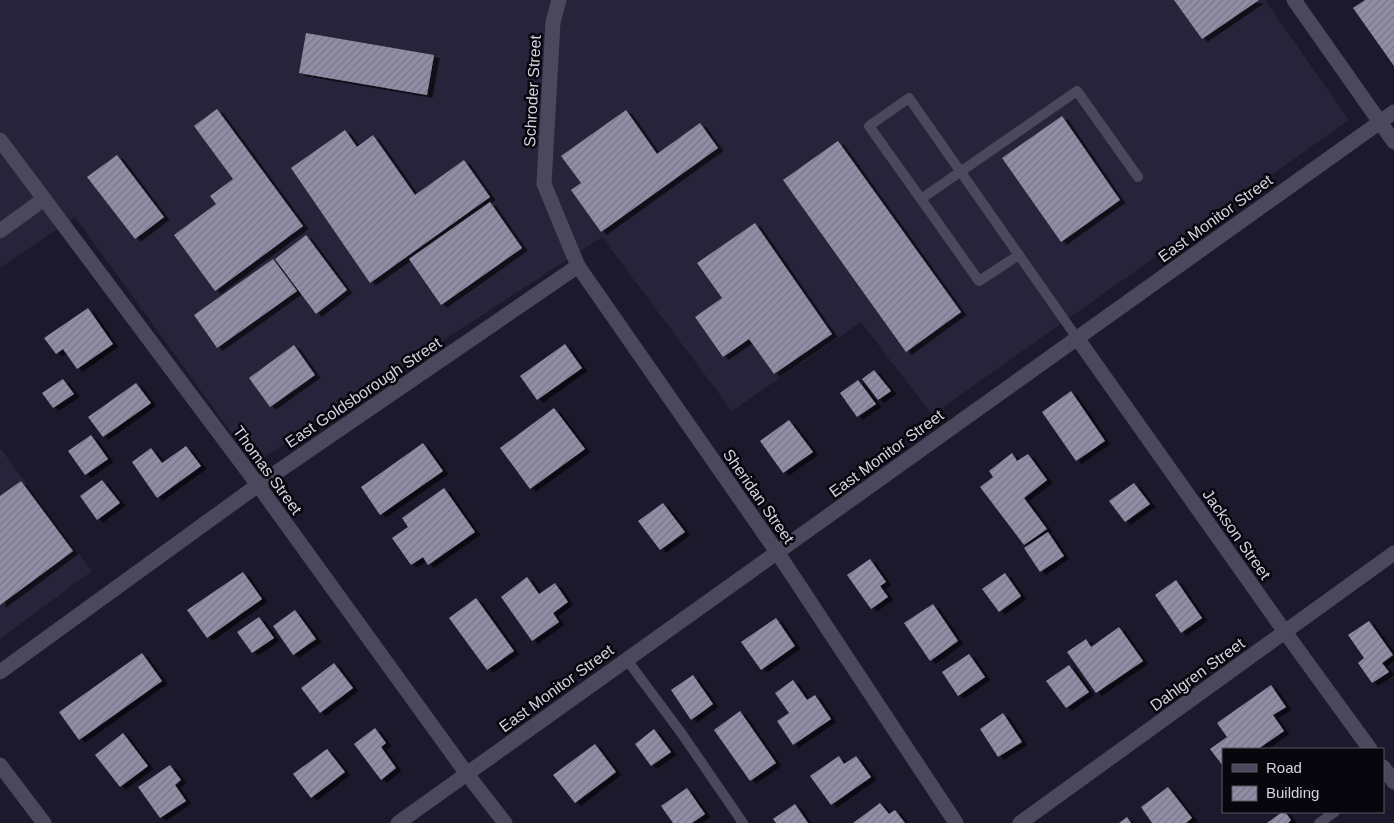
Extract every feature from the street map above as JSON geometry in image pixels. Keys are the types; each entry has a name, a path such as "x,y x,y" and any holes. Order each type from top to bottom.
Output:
{"street":[{"name":"Schroder Street","path":"544,184 553,22 558,0"},
{"path":"1294,0 1394,142"},
{"name":"East Monitor Street","path":"398,823 1394,112"},
{"name":"Thomas Street","path":"0,140 258,485 467,774 505,823"},
{"name":"Sheridan Street","path":"544,184 578,266 777,552 956,823"},
{"path":"0,231 44,199"},
{"name":"East Goldsborough Street","path":"0,672 258,485 578,266"},
{"name":"Jackson Street","path":"1077,338 1369,748"},
{"name":"Dahlgren Street","path":"1020,823 1394,553"},
{"path":"0,765 44,823"}],"lane":[{"path":"921,199 1077,91 1138,178"},
{"path":"1019,255 979,281 869,126 909,98 961,172 1019,255 1077,338"},
{"path":"627,660 682,734 743,823"},
{"path":"1319,823 1334,813"}],"shaded area":[{"path":"0,0 1265,0 1349,120 932,415 861,322 732,411 602,237 254,464 75,217 0,268"},
{"path":"0,448 92,571 0,639"}],"building":[{"path":"1174,0 1259,0 1202,39"},
{"path":"1365,0 1394,0 1394,66 1353,8"},
{"path":"306,33 434,55 427,95 299,73"},
{"path":"217,109 303,226 215,291 174,235 216,204 210,196 233,179 194,126"},
{"path":"626,110 657,154 700,123 718,148 601,232 571,190 581,183 561,156"},
{"path":"1062,116 1120,200 1061,242 1002,158"},
{"path":"345,130 357,147 373,135 415,195 464,160 490,197 370,283 291,168"},
{"path":"838,141 961,312 906,352 783,180"},
{"path":"117,155 164,217 135,239 87,177"},
{"path":"490,202 522,248 441,305 409,259"},
{"path":"755,223 832,334 774,374 749,339 723,357 695,317 722,298 697,263"},
{"path":"306,235 347,290 316,314 275,259"},
{"path":"273,259 297,291 217,348 194,315"},
{"path":"88,308 113,344 77,369 63,349 56,354 44,338"},
{"path":"565,344 582,368 537,400 520,376"},
{"path":"294,345 315,375 270,407 249,378"},
{"path":"874,370 891,391 878,400 862,379"},
{"path":"63,379 74,394 53,408 42,393"},
{"path":"858,380 876,404 857,417 840,393"},
{"path":"136,383 151,403 103,437 88,417"},
{"path":"1071,391 1105,441 1076,461 1042,412"},
{"path":"554,408 585,449 530,489 500,448"},
{"path":"789,420 813,452 783,473 760,441"},
{"path":"91,435 108,459 85,475 68,451"},
{"path":"423,443 443,471 380,515 361,487"},
{"path":"186,446 201,466 157,498 132,462 151,448 162,463"},
{"path":"1012,453 1017,461 1028,454 1047,480 1024,498 1047,529 1024,545 980,487 993,477 989,471"},
{"path":"102,480 120,503 97,520 80,496"},
{"path":"21,481 73,551 0,605 0,496"},
{"path":"1134,483 1150,504 1125,522 1109,501"},
{"path":"444,488 475,532 428,565 423,557 411,565 392,538 408,527 402,518"},
{"path":"663,503 685,532 660,550 638,521"},
{"path":"1048,532 1064,556 1040,572 1024,548"},
{"path":"870,559 886,582 880,586 888,597 871,609 847,575"},
{"path":"243,572 262,599 207,638 187,610"},
{"path":"1005,573 1021,596 999,612 982,589"},
{"path":"527,577 539,594 555,583 568,602 553,613 559,622 532,641 501,597"},
{"path":"1176,580 1202,618 1181,633 1155,595"},
{"path":"476,598 514,651 487,670 449,618"},
{"path":"933,604 958,641 930,661 904,623"},
{"path":"295,610 316,639 293,655 273,626"},
{"path":"259,617 274,638 252,653 237,632"},
{"path":"776,618 795,646 761,670 741,642"},
{"path":"1369,621 1393,655 1382,663 1389,672 1372,683 1358,663 1364,658 1348,635"},
{"path":"1119,627 1143,661 1096,693 1067,652 1086,639 1091,647"},
{"path":"142,653 162,681 79,740 59,712"},
{"path":"969,654 985,677 958,696 942,672"},
{"path":"334,663 353,688 320,713 301,688"},
{"path":"1069,665 1089,692 1066,708 1046,681"},
{"path":"693,675 713,704 691,720 671,690"},
{"path":"793,680 807,700 815,695 831,719 793,745 777,721 789,713 775,693"},
{"path":"1271,685 1286,707 1273,715 1284,731 1259,748 1222,748 1222,765 1210,749 1227,737 1217,723"},
{"path":"740,711 776,763 750,781 714,730"},
{"path":"1003,713 1022,742 998,757 980,729"},
{"path":"375,728 386,743 381,747 396,768 381,780 354,744"},
{"path":"654,729 671,752 651,766 635,744"},
{"path":"123,733 148,766 120,787 95,755"},
{"path":"595,744 616,772 575,803 553,775"},
{"path":"327,749 345,772 311,798 293,774"},
{"path":"839,756 844,764 856,756 871,777 831,805 810,776"},
{"path":"170,765 181,780 175,785 186,801 160,818 138,787"},
{"path":"1168,787 1192,818 1186,823 1152,823 1141,807"},
{"path":"687,788 705,814 692,823 673,823 661,806"},
{"path":"880,803 889,814 895,810 905,823 853,823"},
{"path":"795,804 808,823 776,823 773,819"},
{"path":"1281,813 1286,813 1291,820 1288,823 1267,823"},
{"path":"1127,817 1131,823 1119,823"}]}
